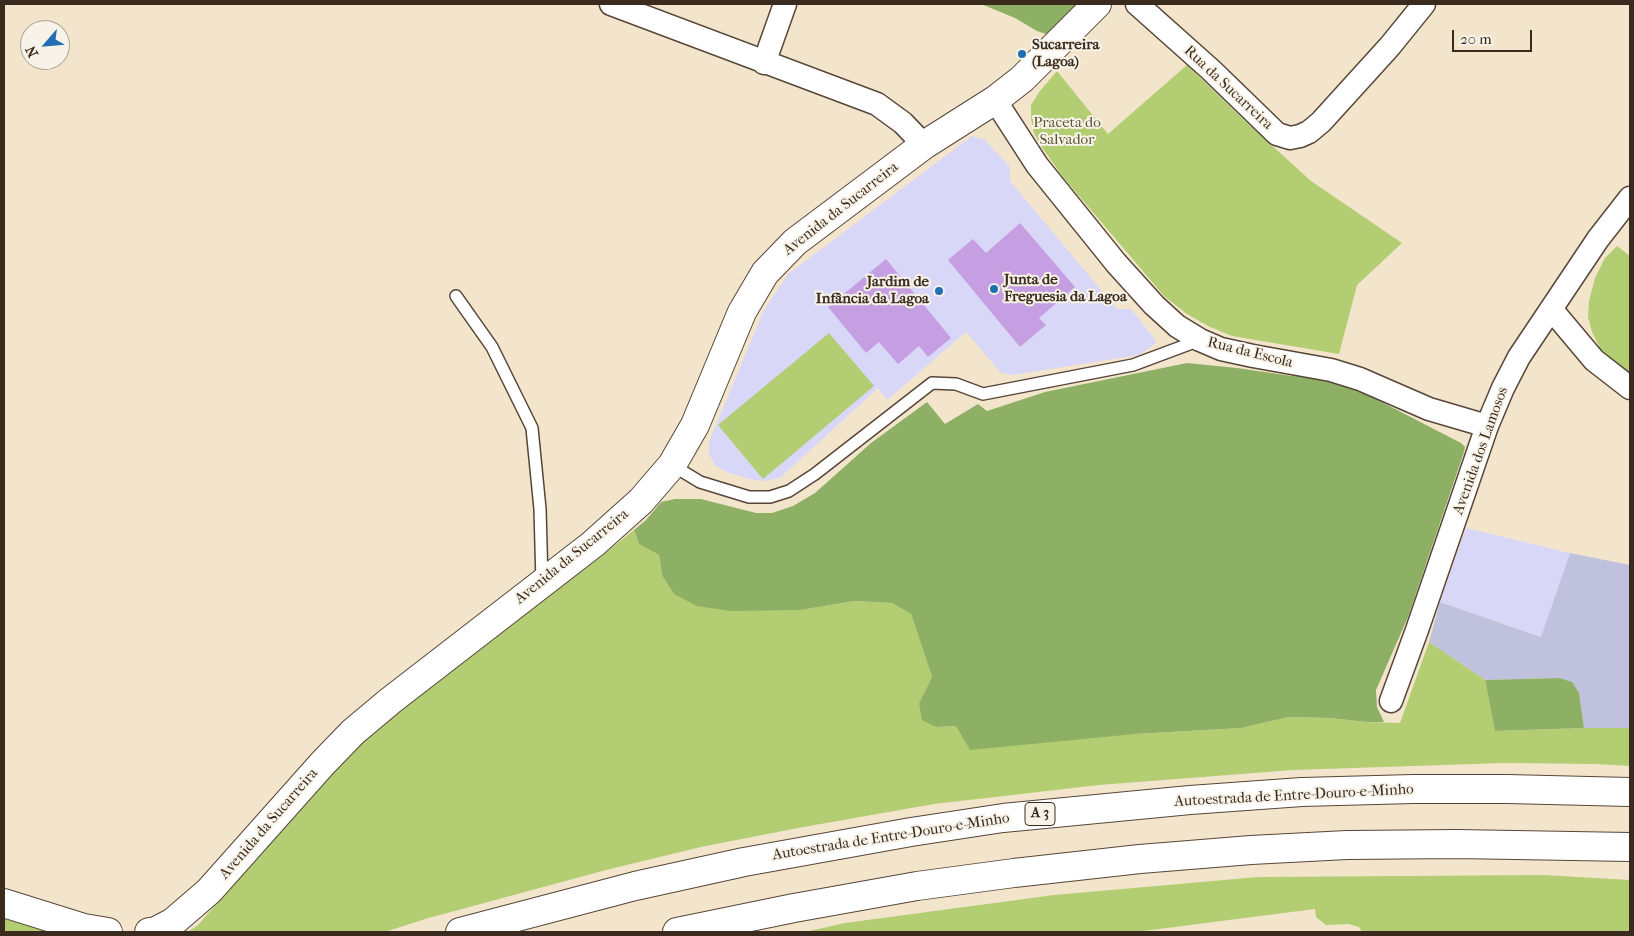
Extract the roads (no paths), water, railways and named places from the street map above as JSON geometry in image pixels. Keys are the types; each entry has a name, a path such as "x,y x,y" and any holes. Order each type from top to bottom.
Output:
{"main road":[{"name":"Avenida da Sucarreira","path":"150,932 173,922 190,910 323,762 353,732 426,672 593,544 641,500 672,464 695,425 742,312 765,273 794,242 924,145 995,100 1022,79 1097,4"},
{"name":"Autoestrada de Entre-Douro-e-Minho","path":"460,932 634,886 744,862 892,835 1003,818 1302,792 1507,789 1630,792"},
{"path":"676,932 917,886 1140,859 1347,845 1457,844 1630,848"},
{"path":"4,903 84,928 108,932"}],"street":[{"path":"611,4 877,104 903,123 924,145"},
{"path":"764,63 785,4"},
{"name":"Rua da Sucarreira","path":"1137,4 1211,70 1277,134 1290,138 1309,132 1321,122 1384,53 1424,4"},
{"name":"Rua da Escola","path":"995,100 1037,165 1116,263 1154,305 1177,326 1200,340 1221,349 1331,370 1360,379 1429,409 1487,426"},
{"name":"Avenida dos Lamosos","path":"1391,701 1418,630 1487,426 1503,388 1520,357 1598,239 1630,198"},
{"path":"1552,310 1594,360 1630,388"}],"lane":[{"path":"456,296 492,346 532,428 540,509 542,583"},
{"path":"672,464 700,482 749,496 770,497 789,491 815,474 932,383 956,384 983,394 1133,365 1200,340"}],"place":[{"name":"Sucarreira (Lagoa)","path":"1022,54"},
{"name":"Junta de Freguesia da Lagoa","path":"994,289"},
{"name":"Jardim de Infância da Lagoa","path":"939,291"}],"park label":[{"name":"Praceta do Salvador","path":"1067,132"}]}
